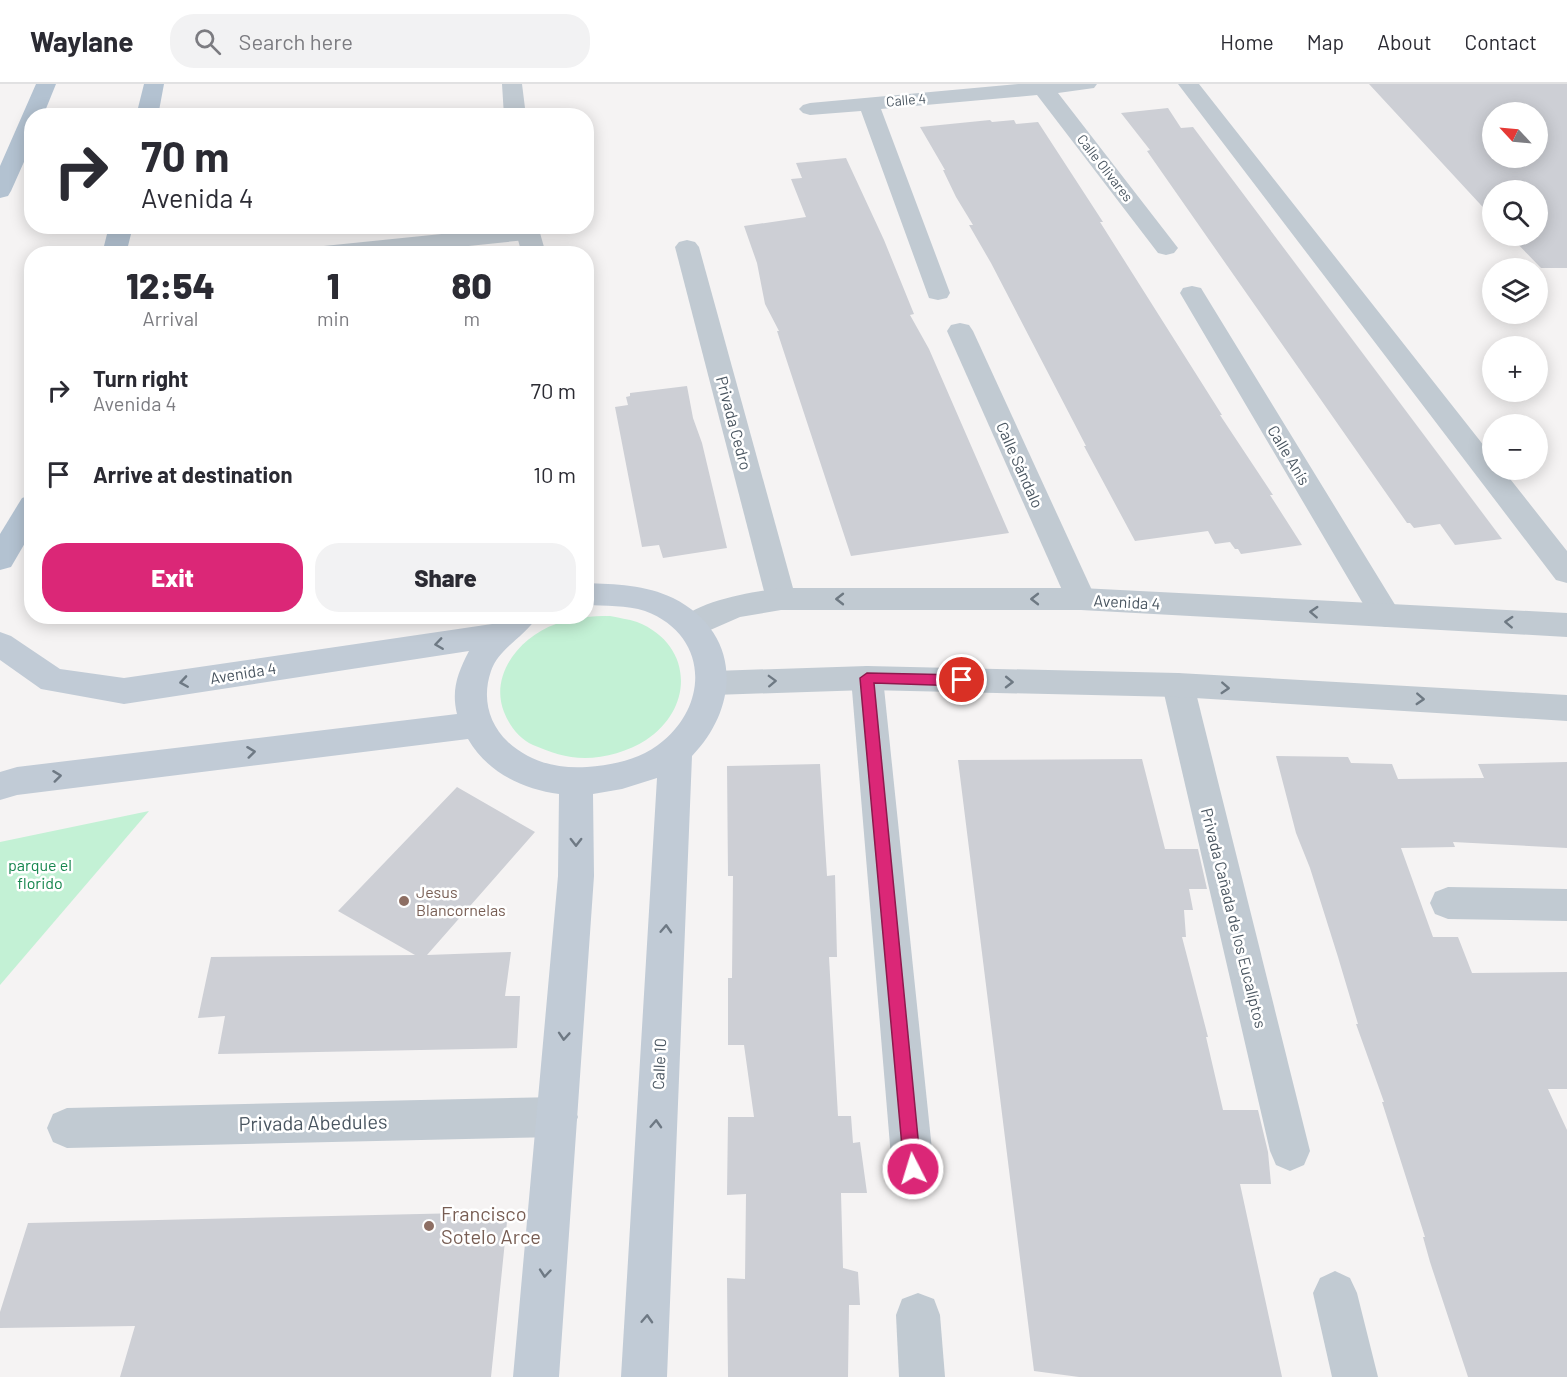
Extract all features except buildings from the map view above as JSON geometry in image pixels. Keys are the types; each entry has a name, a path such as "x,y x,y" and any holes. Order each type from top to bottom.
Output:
{"main road":[{"path":"36,108 46,84"},
{"path":"149,108 154,84"},
{"path":"0,191 24,136"},
{"path":"0,559 24,518"},
{"path":"510,626 482,656 472,679 470,702 476,725 490,748 513,766 542,778 576,783 629,775 675,752 703,719 714,683 709,652 692,626 663,606 626,595 594,594"},
{"name":"Avenida 4","path":"0,644 52,680 124,691 510,626"},
{"path":"0,786 17,781 476,725"},
{"name":"Calle 10","path":"644,1377 675,752"},
{"path":"536,1377 576,876 576,783"}],"street":[{"path":"512,84 514,108"},
{"name":"Calle 4","path":"810,109 1087,84"},
{"path":"1188,84 1567,572"},
{"name":"Calle Olivares","path":"1043,88 1166,248"},
{"path":"869,104 938,293"},
{"path":"422,246 529,238"},
{"name":"Privada Cedro","path":"687,247 781,599"},
{"name":"Calle Anís","path":"1192,293 1386,616"},
{"name":"Calle Sándalo","path":"960,331 1081,599"},
{"name":"Avenida 4","path":"692,626 734,607 781,599 1081,599 1567,625"},
{"path":"714,683 867,678 1178,686 1567,708"},
{"path":"867,678 913,1169"},
{"name":"Privada Cañada de los Eucalíptos","path":"1178,686 1290,1151"},
{"path":"1449,903 1567,905"},
{"name":"Privada Abedules","path":"67,1128 558,1118"},
{"path":"1335,1293 1356,1377"},
{"path":"918,1316 922,1377"}],"green space":[{"path":"610,616 637,622 655,632 669,645 677,661 681,677 679,694 673,711 662,727 646,740 625,751 609,755 593,758 571,757 533,745 515,731 504,712 500,698 501,684 511,658 531,637 556,624 594,624 594,617"},
{"name":"parque el florido","path":"149,811 0,985 0,842"}],"place":[{"name":"Jesus Blancornelas","path":"404,901"},
{"name":"Francisco Sotelo Arce","path":"429,1226"}],"route":[{"path":"913,1169 867,678 962,680"}]}
